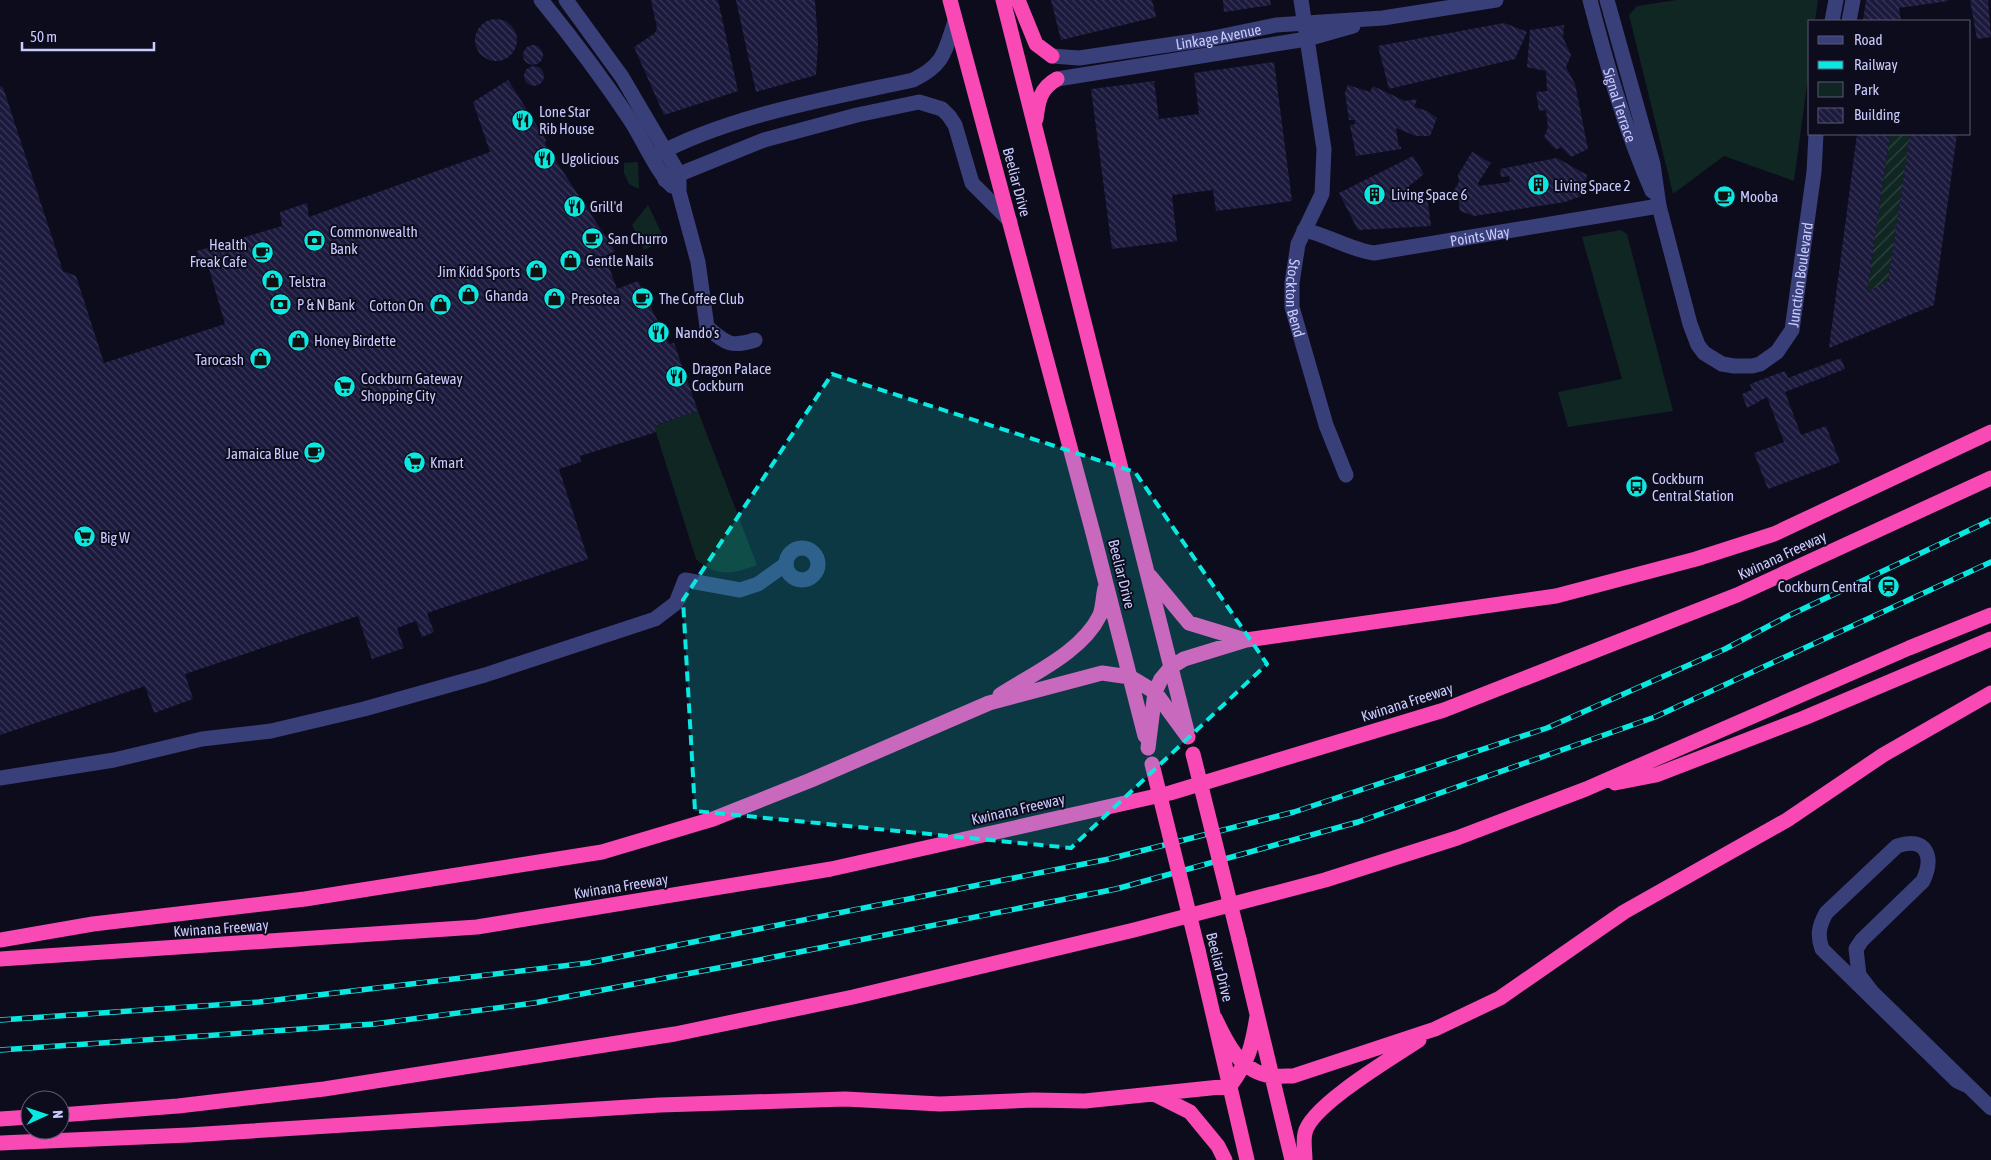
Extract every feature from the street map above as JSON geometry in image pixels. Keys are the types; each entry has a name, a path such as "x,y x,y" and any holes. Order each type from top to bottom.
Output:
{"highway":[{"name":"Beeliar Drive","path":"950,0 1106,582 1215,1018 1247,1160"},
{"name":"Beeliar Drive","path":"1003,0 1193,754 1292,1160"},
{"path":"1018,0 1036,44 1052,56"},
{"path":"1035,127 1038,101 1041,94 1045,87 1057,79"},
{"path":"1148,748 1155,692 1161,679 1171,667 1184,659 1246,640 1556,596 1696,559 1774,534 1991,432"},
{"name":"Kwinana Freeway","path":"0,959 477,927 830,869 1170,793 1444,710 1737,595 1991,478"},
{"path":"1147,573 1189,623 1246,640"},
{"path":"989,703 1062,655 1090,631 1101,613 1106,582"},
{"path":"70,1114 178,1106 324,1089 674,1034 853,997 1134,930 1325,880 1457,838 1586,789 1909,648 1991,615"},
{"path":"1586,789 1656,775 1804,718 1991,639"},
{"path":"0,940 93,924 306,899 602,852 713,819 811,780 989,703 1102,673 1130,677 1155,692 1188,737"},
{"path":"1215,1018 1236,1056 1251,1069 1270,1076 1293,1076 1435,1029 1500,998 1624,912 1787,820 1883,755 1991,693"},
{"path":"0,1143 198,1134 660,1105 845,1099 940,1104 1034,1100 1085,1101 1230,1086 1246,1065 1253,1041 1257,1016"},
{"path":"1305,1160 1305,1132 1319,1112 1337,1096 1435,1029"},
{"path":"1154,1094 1190,1112 1218,1146 1226,1160"},
{"path":"0,1120 20,1118"}],"street":[{"path":"541,0 660,153"},
{"path":"566,0 622,77 679,192 696,254 707,328 721,339 733,345 755,340"},
{"name":"Stockton Bend","path":"1302,0 1324,149 1322,194 1298,244 1292,283 1292,307 1326,425 1346,475"},
{"name":"Linkage Avenue","path":"1052,56 1079,58 1208,39 1267,27 1383,18 1496,0"},
{"name":"Signal Terrace","path":"1590,0 1620,105 1640,164 1659,206"},
{"name":"Signal Terrace","path":"1607,0 1653,164 1659,206 1690,324 1698,346 1704,353 1722,364 1742,367 1760,364"},
{"path":"1832,20 1836,0"},
{"path":"1849,20 1853,0"},
{"name":"Linkage Avenue","path":"1057,79 1307,39 1383,18"},
{"path":"660,153 755,118 913,80 930,72 940,61 955,22"},
{"path":"672,176 764,140 857,115 919,102 942,109 949,116 955,125 972,182 1010,221"},
{"name":"Junction Boulevard","path":"1760,364 1777,352 1792,330 1814,172 1816,135"},
{"name":"Junction Boulevard","path":"1814,172 1826,135"},
{"name":"Points Way","path":"1304,230 1319,233 1358,250 1374,253 1481,237 1542,223 1659,206"},
{"path":"0,778 114,760 195,740 271,731 364,709 485,675 654,619 676,603 685,580 740,590 789,570"},
{"path":"1968,1086 1957,1082 1822,949 1818,939 1820,925 1826,913 1897,846 1911,841 1919,844 1925,851 1929,862 1926,876 1923,882 1862,940 1856,949 1858,968 1872,992 1991,1108"}],"highlighted area":[{"path":"832,374 1135,472 1267,664 1071,848 695,811 683,600"}],"green space":[{"path":"1676,0 1818,0 1815,20 1808,20 1808,77 1794,181 1724,156 1673,194 1629,15 1637,6"},
{"path":"1890,135 1910,135 1888,281 1867,292"},
{"path":"638,162 639,189 629,184 624,173 624,163"},
{"path":"648,205 665,240 644,250 632,225"},
{"path":"1621,230 1627,234 1673,411 1568,427 1558,392 1622,379 1582,237"},
{"path":"698,411 757,565 740,571 718,572 696,559 654,426"}],"building":[{"path":"651,0 718,0 738,91 664,115 634,47 655,33 657,28"},
{"path":"736,0 815,0 818,43 816,75 756,92"},
{"path":"1051,0 1152,0 1156,17 1061,40"},
{"path":"1223,0 1270,0 1271,5 1224,12"},
{"path":"1866,0 1948,0 1899,8 1901,20 1863,20"},
{"path":"1970,0 1988,0 1991,37 1977,39"},
{"path":"496,19 511,25 517,40 511,55 496,61 481,55 475,40 481,25"},
{"path":"1504,23 1527,32 1515,59 1389,89 1378,46"},
{"path":"1564,25 1563,38 1571,55 1566,67 1575,84 1588,149 1571,157 1561,147 1556,150 1544,137 1548,128 1546,110 1539,111 1536,92 1547,91 1546,71 1527,67 1530,30"},
{"path":"533,45 540,48 543,55 540,62 533,65 526,62 523,55 526,48"},
{"path":"1274,62 1292,201 1216,211 1213,190 1172,195 1177,241 1112,249 1091,89 1154,81 1159,119 1199,114 1194,73"},
{"path":"534,66 541,69 544,76 541,83 534,86 527,83 524,76 527,69"},
{"name":"Cockburn Gateway Shopping City","path":"508,80 546,140 545,144 615,251 605,256 617,289 638,281 669,344 674,343 698,411 654,426 656,432 580,456 581,462 559,469 588,559 427,613 434,632 422,637 416,621 397,628 404,648 372,659 358,616 185,674 193,699 154,713 145,686 0,735 0,86 3,87 63,271 76,276 104,363 225,324 208,265 202,267 197,251 282,226 280,212 307,203 309,217 490,152 473,102"},
{"path":"1348,85 1370,92 1373,86 1405,101 1417,99 1414,107 1427,111 1437,118 1430,136 1416,136 1396,128 1401,149 1356,156 1350,125 1355,124 1355,120 1349,120 1345,93"},
{"path":"1857,135 1890,135 1867,292 1888,281 1910,135 1957,135 1934,305 1829,348"},
{"name":"Living Space 2","path":"1472,152 1491,163 1478,183 1479,186 1510,182 1509,176 1501,177 1500,169 1557,158 1587,175 1584,195 1565,202 1474,216 1460,211 1457,192 1453,192 1459,182 1458,175"},
{"name":"Living Space 6","path":"1413,156 1424,174 1408,187 1410,198 1427,196 1431,226 1358,230 1339,193"},
{"path":"1841,358 1845,369 1785,392 1801,435 1826,426 1840,462 1768,489 1754,453 1784,442 1767,397 1747,408 1742,394 1752,390 1750,384 1785,371 1788,378"}],"railway":[{"path":"0,1020 259,1002 588,963 1109,859 1294,812 1547,728 1725,649 1788,616 1991,520"},
{"path":"0,1050 374,1024 534,1003 1116,889 1358,822 1655,717 1991,562"}],"place":[{"name":"Lone Star Rib House","path":"523,120"},
{"name":"Ugolicious","path":"545,158"},
{"name":"Living Space 2","path":"1538,185"},
{"name":"Living Space 6","path":"1375,194"},
{"name":"Mooba","path":"1724,196"},
{"name":"Grill'd","path":"574,206"},
{"name":"San Churro","path":"592,238"},
{"name":"Commonwealth Bank","path":"314,240"},
{"name":"Health Freak Cafe","path":"263,253"},
{"name":"Gentle Nails","path":"570,260"},
{"name":"Jim Kidd Sports","path":"536,271"},
{"name":"Telstra","path":"273,281"},
{"name":"Ghanda","path":"469,295"},
{"name":"Presotea","path":"555,298"},
{"name":"The Coffee Club","path":"643,298"},
{"name":"P & N Bank","path":"281,304"},
{"name":"Cotton On","path":"440,305"},
{"name":"Nando's","path":"659,332"},
{"name":"Honey Birdette","path":"298,340"},
{"name":"Tarocash","path":"260,359"},
{"name":"Dragon Palace Cockburn","path":"676,377"},
{"name":"Cockburn Gateway Shopping City","path":"345,387"},
{"name":"Jamaica Blue","path":"315,453"},
{"name":"Kmart","path":"414,462"},
{"name":"Cockburn Central Station","path":"1636,487"},
{"name":"Big W","path":"84,537"},
{"name":"Cockburn Central","path":"1888,586"}]}
